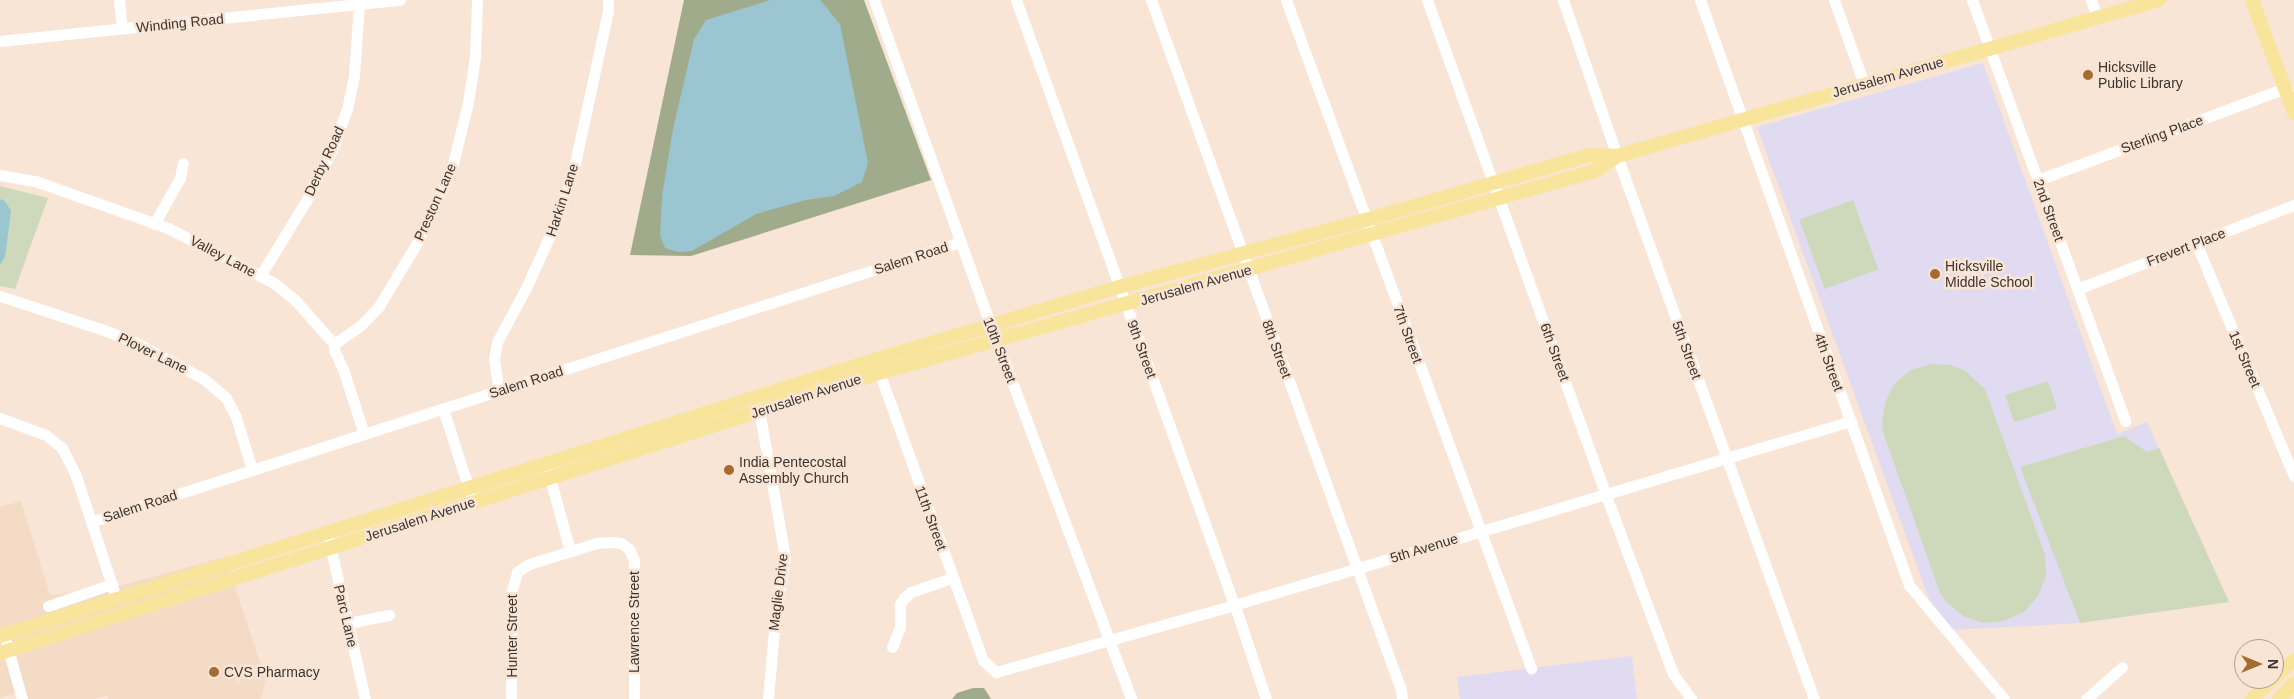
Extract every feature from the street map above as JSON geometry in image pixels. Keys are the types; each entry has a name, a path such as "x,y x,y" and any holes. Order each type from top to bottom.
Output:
{"main road":[{"name":"Jerusalem Avenue","path":"4,652 330,547 470,496 546,463 756,397 877,366 996,340 1126,305 1594,171 1617,156 2159,0"},
{"path":"2252,0 2294,113"},
{"name":"Jerusalem Avenue","path":"2,635 114,591 327,532 550,478 759,411 877,366 991,326 1119,287 1366,220 1590,155 1617,156"},
{"path":"2284,670 2294,660"},
{"path":"2279,699 2294,684"},
{"path":"2252,699 2263,689"}],"street":[{"path":"119,0 122,28"},
{"name":"Winding Road","path":"0,41 400,0"},
{"name":"Preston Lane","path":"334,344 360,326 379,306 418,241 442,190 452,164 468,102 475,57 477,0"},
{"name":"Harkin Lane","path":"499,391 494,359 497,342 526,288 558,217 574,168 608,11 608,0"},
{"name":"10th Street","path":"874,0 996,340 1131,699"},
{"name":"9th Street","path":"1016,0 1234,605 1266,699"},
{"name":"8th Street","path":"1151,0 1356,569 1402,690 1402,699"},
{"name":"7th Street","path":"1286,0 1531,668"},
{"name":"6th Street","path":"1427,0 1469,121 1500,198 1673,674 1691,699"},
{"name":"5th Street","path":"1563,0 1617,156 1813,699"},
{"name":"4th Street","path":"1700,0 1909,585 2004,699"},
{"path":"1834,0 1864,84"},
{"name":"2nd Street","path":"1972,0 2125,421"},
{"path":"2091,0 2097,18"},
{"name":"Derby Road","path":"260,276 306,201 334,146 347,109 354,75 359,4"},
{"path":"2285,88 2294,100"},
{"name":"Sterling Place","path":"2038,180 2285,88"},
{"path":"154,224 180,178 182,163"},
{"name":"Valley Lane","path":"0,175 38,182 154,224 204,245 260,276 296,300 334,344 334,350 343,369 364,434"},
{"name":"Frevert Place","path":"2077,288 2294,205"},
{"name":"Salem Road","path":"92,522 960,242"},
{"name":"1st Street","path":"2196,243 2294,476"},
{"name":"Plover Lane","path":"0,296 135,342 204,379 226,398 236,417 252,470"},
{"name":"11th Street","path":"877,366 983,660 996,672"},
{"name":"Maglie Drive","path":"756,397 785,557 774,630 768,699"},
{"path":"443,409 470,496"},
{"path":"0,418 46,435 62,448 76,476 114,591"},
{"name":"5th Avenue","path":"996,672 1234,605 1851,421"},
{"path":"546,463 570,551"},
{"name":"Parc Lane","path":"327,532 365,699"},
{"name":"Lawrence Street","path":"570,551 597,543 621,543 629,549 634,561 634,699"},
{"name":"Hunter Street","path":"511,699 512,590 514,577 521,568 529,564 570,551"},
{"path":"892,647 900,627 900,604 904,598 911,592 952,578"},
{"name":"Jerusalem Avenue","path":"48,606 114,591"},
{"path":"348,622 388,615"},
{"path":"2,635 4,652 22,699"},
{"path":"2086,699 2122,667"},
{"path":"1813,699 1821,699"}],"shaded area":[{"name":"Hicksville Middle School","path":"1983,63 2117,434 2147,422 2229,602 2080,623 1952,630 1930,602 1757,127"},
{"path":"21,501 50,595 108,589 225,557 266,680 261,699 108,699 107,695 95,699 17,699 15,693 0,698 0,507"},
{"path":"1632,656 1637,699 1460,699 1457,677"}],"green space":[{"path":"684,0 864,0 931,180 691,256 630,255"},
{"path":"0,186 48,198 15,289 0,286"},
{"path":"1853,200 1878,270 1825,289 1799,219"},
{"path":"1931,364 1950,365 1964,370 1985,389 2045,555 2046,576 2038,596 2024,612 2004,621 1983,623 1963,616 1946,602 1940,593 1884,435 1882,424 1885,403 1894,384 1911,370"},
{"path":"2048,381 2057,409 2014,422 2005,395"},
{"path":"2124,436 2147,452 2159,448 2229,602 2080,623 2020,467"},
{"path":"973,688 984,688 991,699 952,699 957,693"}],"water":[{"path":"770,0 820,0 840,24 868,163 862,182 834,196 806,200 756,214 692,251 678,252 665,248 660,235 662,196 673,129 694,39 706,20"},
{"path":"0,199 5,201 11,211 5,257 0,265"}],"place":[{"name":"Hicksville Public Library","path":"2088,75"},
{"name":"Hicksville Middle School","path":"1935,274"},
{"name":"India Pentecostal Assembly Church","path":"729,470"},
{"name":"CVS Pharmacy","path":"214,672"}]}
